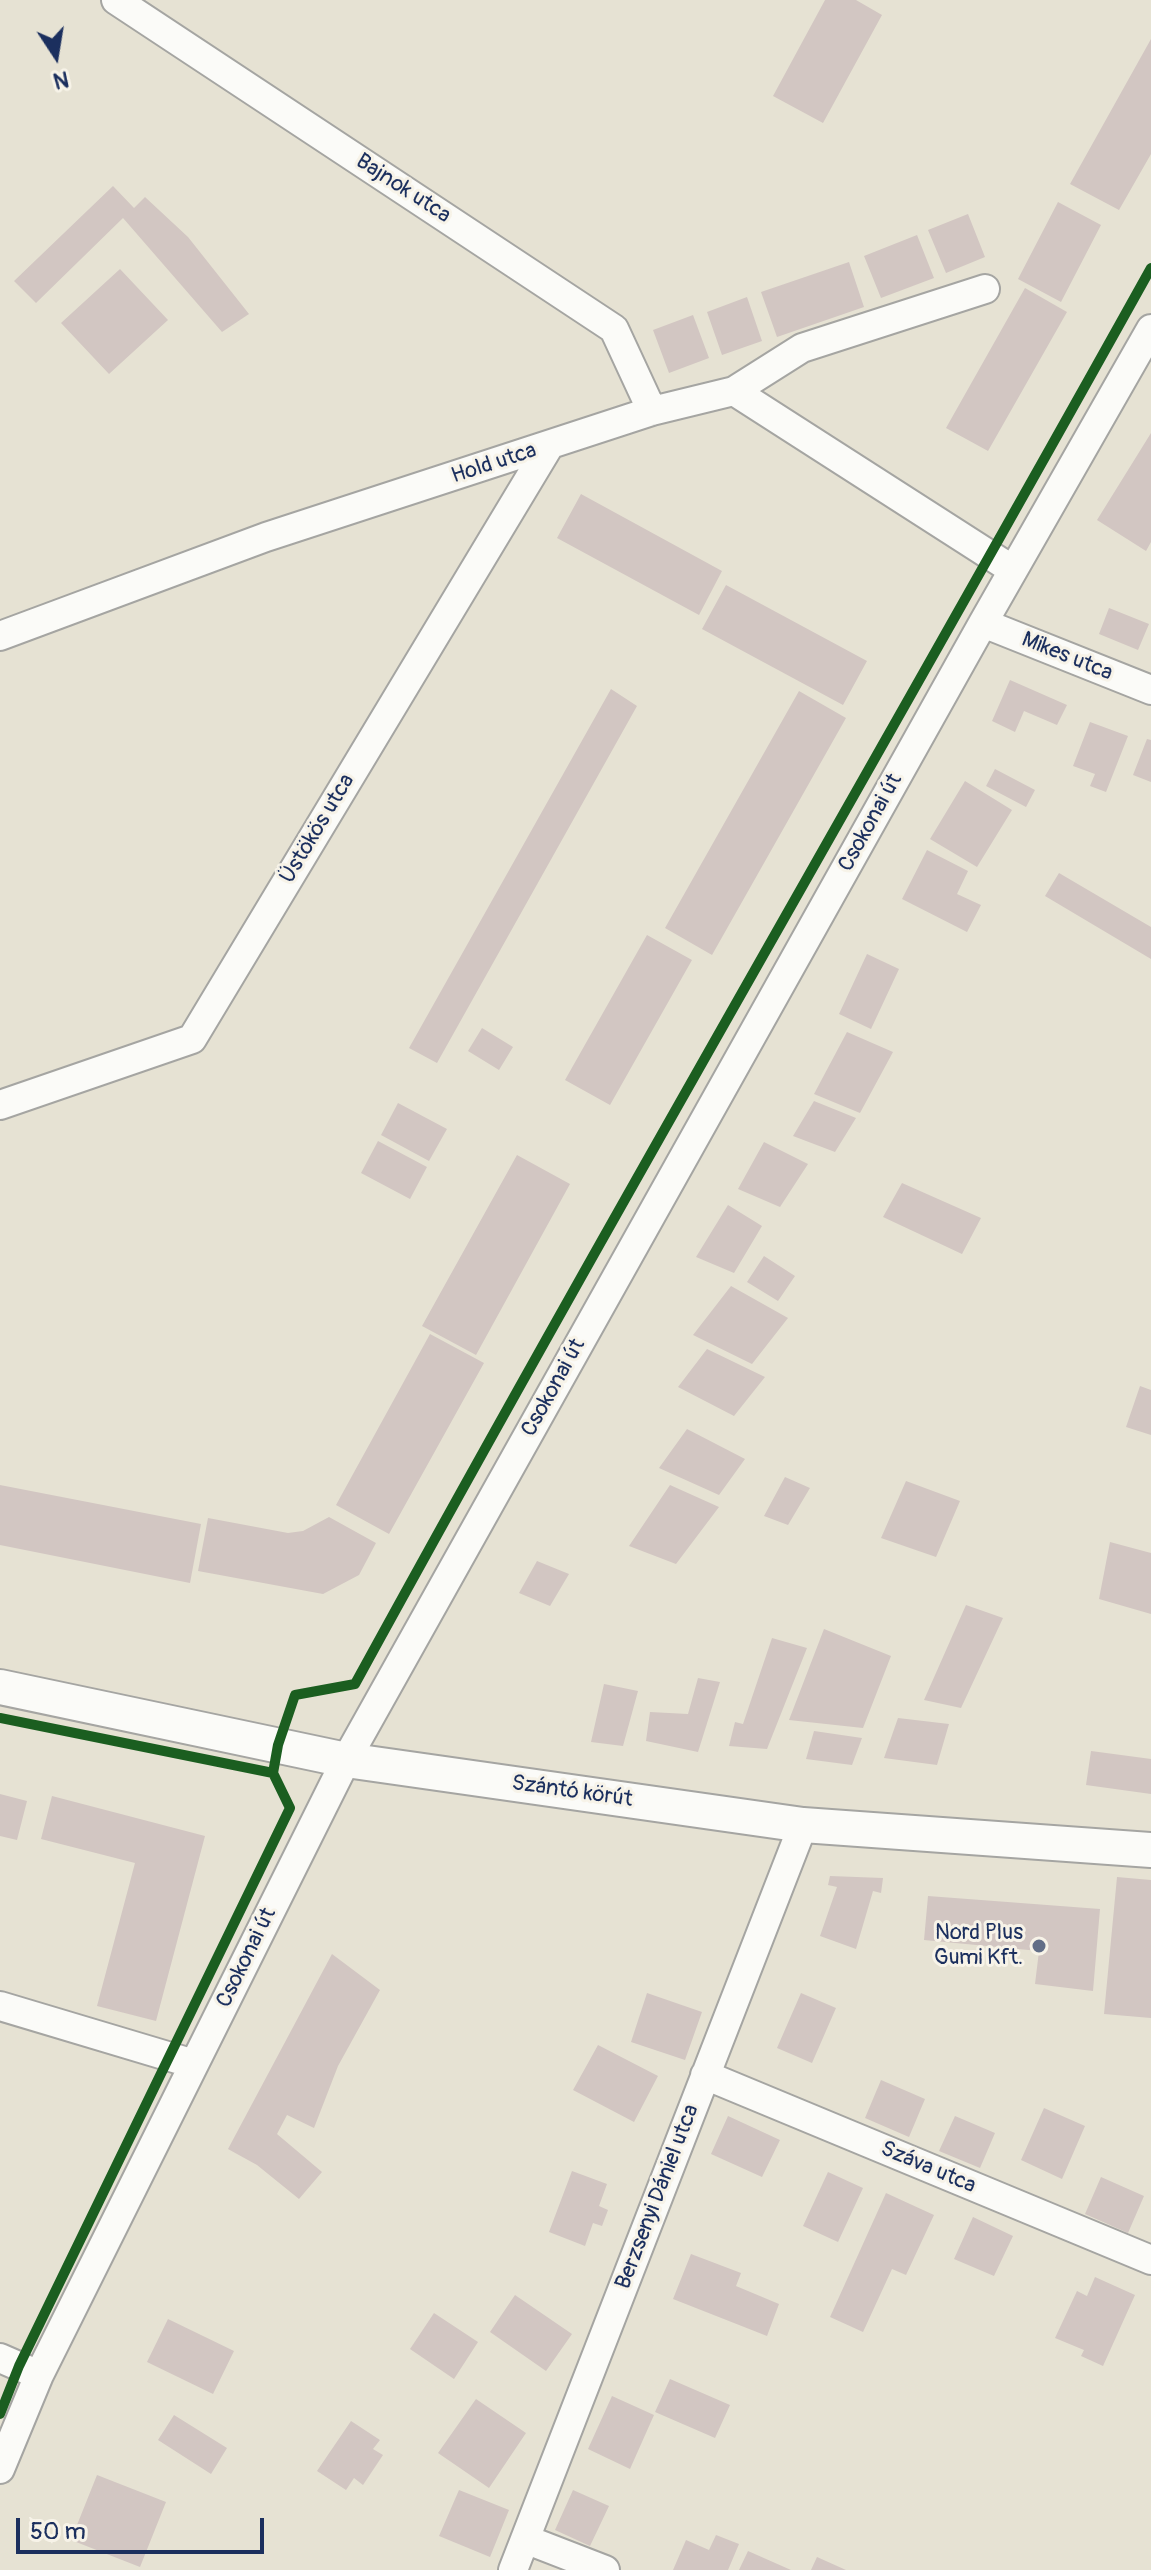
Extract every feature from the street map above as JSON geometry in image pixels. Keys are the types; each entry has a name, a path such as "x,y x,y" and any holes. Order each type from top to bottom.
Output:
{"street":[{"name":"Bajnok utca","path":"116,0 614,329 652,411"},
{"name":"Hold utca","path":"0,636 266,537 652,411 734,391 802,348 985,289"},
{"name":"Csokonai út","path":"0,2469 39,2375 346,1760 1151,329"},
{"path":"734,391 1013,570"},
{"name":"Üstökös utca","path":"0,1105 192,1039 549,446"},
{"name":"Mikes utca","path":"983,623 1151,690"},
{"name":"Szántó körút","path":"0,1687 346,1760 803,1825 1151,1850"},
{"name":"Berzsenyi Dániel utca","path":"513,2570 803,1825"},
{"path":"0,2006 194,2064"},
{"name":"Száva utca","path":"705,2075 1151,2260"},
{"path":"0,2358 39,2375"},
{"path":"525,2539 605,2570"}],"building":[{"path":"825,0 856,0 882,15 823,123 773,96"},
{"path":"1151,39 1151,154 1119,210 1070,184"},
{"path":"113,186 134,208 145,197 188,237 249,314 222,332 123,218 36,303 14,281"},
{"path":"1058,202 1101,225 1061,302 1018,279"},
{"path":"968,214 985,257 946,273 928,230"},
{"path":"917,235 934,278 881,298 864,256"},
{"path":"849,262 864,307 777,337 761,292"},
{"path":"120,269 168,320 109,374 61,323"},
{"path":"1025,288 1067,312 988,451 946,428"},
{"path":"747,297 762,341 722,355 707,312"},
{"path":"693,315 709,358 669,373 653,330"},
{"path":"1151,433 1151,542 1146,551 1097,520"},
{"path":"581,494 722,571 699,615 557,538"},
{"path":"726,585 867,661 843,705 702,629"},
{"path":"1109,608 1149,624 1138,650 1099,634"},
{"path":"1010,680 1067,705 1057,725 1024,711 1015,732 992,721"},
{"path":"611,689 637,706 437,1063 409,1048"},
{"path":"799,691 846,718 712,955 665,928"},
{"path":"1090,722 1128,736 1106,792 1090,786 1095,774 1073,766"},
{"path":"1147,739 1151,740 1151,782 1133,775"},
{"path":"995,769 1035,790 1026,807 986,786"},
{"path":"965,781 1012,810 977,867 930,839"},
{"path":"927,850 968,871 957,894 981,905 967,932 902,899"},
{"path":"1059,873 1151,927 1151,959 1045,896"},
{"path":"647,935 692,960 610,1105 565,1080"},
{"path":"867,954 899,969 871,1029 839,1014"},
{"path":"482,1028 513,1047 499,1070 468,1051"},
{"path":"847,1032 893,1052 860,1113 814,1094"},
{"path":"814,1101 856,1118 835,1152 793,1136"},
{"path":"398,1103 447,1129 429,1161 381,1135"},
{"path":"378,1141 427,1167 410,1199 361,1173"},
{"path":"764,1142 808,1164 780,1207 738,1189"},
{"path":"517,1155 570,1184 476,1355 422,1326"},
{"path":"902,1183 981,1218 962,1254 883,1217"},
{"path":"728,1205 762,1226 734,1273 696,1257"},
{"path":"764,1256 795,1276 778,1301 747,1282"},
{"path":"731,1286 788,1318 752,1364 693,1335"},
{"path":"430,1334 484,1363 389,1534 336,1505"},
{"path":"707,1349 765,1377 734,1416 678,1387"},
{"path":"1140,1386 1151,1390 1151,1435 1126,1427"},
{"path":"687,1429 745,1459 719,1495 659,1468"},
{"path":"785,1477 810,1488 788,1525 764,1516"},
{"path":"906,1481 960,1501 936,1557 881,1538"},
{"path":"0,1485 201,1524 190,1583 0,1545"},
{"path":"670,1485 719,1507 676,1564 629,1546"},
{"path":"329,1517 376,1543 359,1575 323,1594 198,1571 208,1518 288,1533 303,1531"},
{"path":"1110,1542 1151,1553 1151,1614 1099,1599"},
{"path":"537,1561 569,1574 550,1606 519,1593"},
{"path":"966,1605 1003,1618 961,1708 924,1700"},
{"path":"824,1629 891,1656 863,1728 789,1720"},
{"path":"772,1638 807,1648 767,1749 729,1746 735,1722 743,1724"},
{"path":"698,1678 720,1682 698,1752 646,1741 650,1712 688,1714"},
{"path":"604,1684 638,1691 623,1746 591,1742"},
{"path":"898,1718 949,1724 937,1765 884,1758"},
{"path":"814,1731 862,1738 852,1765 806,1759"},
{"path":"1091,1751 1151,1759 1151,1794 1086,1785"},
{"path":"0,1794 27,1801 17,1840 0,1836"},
{"path":"52,1796 205,1836 156,2021 97,2006 135,1863 41,1839"},
{"path":"830,1876 883,1878 881,1893 873,1891 856,1949 820,1936 837,1887 828,1885"},
{"path":"1117,1877 1151,1880 1151,2018 1104,2014"},
{"name":"Nord Plus Gumi Kft.","path":"928,1896 1100,1909 1093,1991 1035,1984 1039,1951 924,1940"},
{"path":"332,1954 380,1990 338,2066 314,2128 287,2115 277,2134 322,2172 299,2199 257,2165 228,2149"},
{"path":"647,1993 702,2012 685,2060 631,2042"},
{"path":"801,1993 836,2008 812,2063 777,2048"},
{"path":"598,2045 658,2076 634,2122 573,2090"},
{"path":"881,2080 925,2099 909,2137 865,2118"},
{"path":"1044,2108 1085,2126 1062,2179 1021,2160"},
{"path":"728,2116 780,2140 762,2177 711,2154"},
{"path":"955,2116 995,2133 980,2168 939,2151"},
{"path":"572,2171 607,2184 599,2206 608,2210 602,2226 593,2223 585,2246 549,2232"},
{"path":"828,2172 863,2188 838,2242 803,2226"},
{"path":"1101,2177 1144,2196 1128,2233 1085,2214"},
{"path":"886,2193 934,2215 906,2275 892,2269 863,2332 830,2317"},
{"path":"973,2217 1013,2236 994,2276 954,2259"},
{"path":"691,2254 741,2273 736,2286 779,2304 767,2336 673,2299"},
{"path":"1095,2277 1135,2295 1103,2366 1081,2356 1084,2350 1055,2338 1077,2291 1087,2296"},
{"path":"515,2295 572,2334 546,2371 490,2332"},
{"path":"434,2313 478,2342 454,2379 410,2349"},
{"path":"168,2319 234,2351 213,2394 147,2362"},
{"path":"670,2379 730,2405 715,2438 655,2412"},
{"path":"612,2396 654,2415 630,2469 588,2449"},
{"path":"476,2399 526,2433 489,2488 438,2453"},
{"path":"174,2415 227,2448 211,2474 158,2440"},
{"path":"351,2421 380,2440 373,2449 383,2455 363,2485 354,2478 346,2490 317,2471"},
{"path":"97,2475 166,2502 140,2567 71,2540"},
{"path":"459,2490 509,2510 490,2557 439,2536"},
{"path":"573,2490 609,2506 590,2546 555,2530"},
{"path":"716,2535 739,2544 728,2570 673,2570 686,2540 709,2550"},
{"path":"748,2551 791,2570 739,2570"},
{"path":"817,2557 846,2570 811,2570"}],"cycle path":[{"path":"0,2414 19,2366 290,1808 273,1773 278,1745 295,1695 355,1684 1151,268"},
{"path":"0,1718 273,1773"}],"place":[{"name":"Nord Plus Gumi Kft.","path":"1039,1946"}]}
